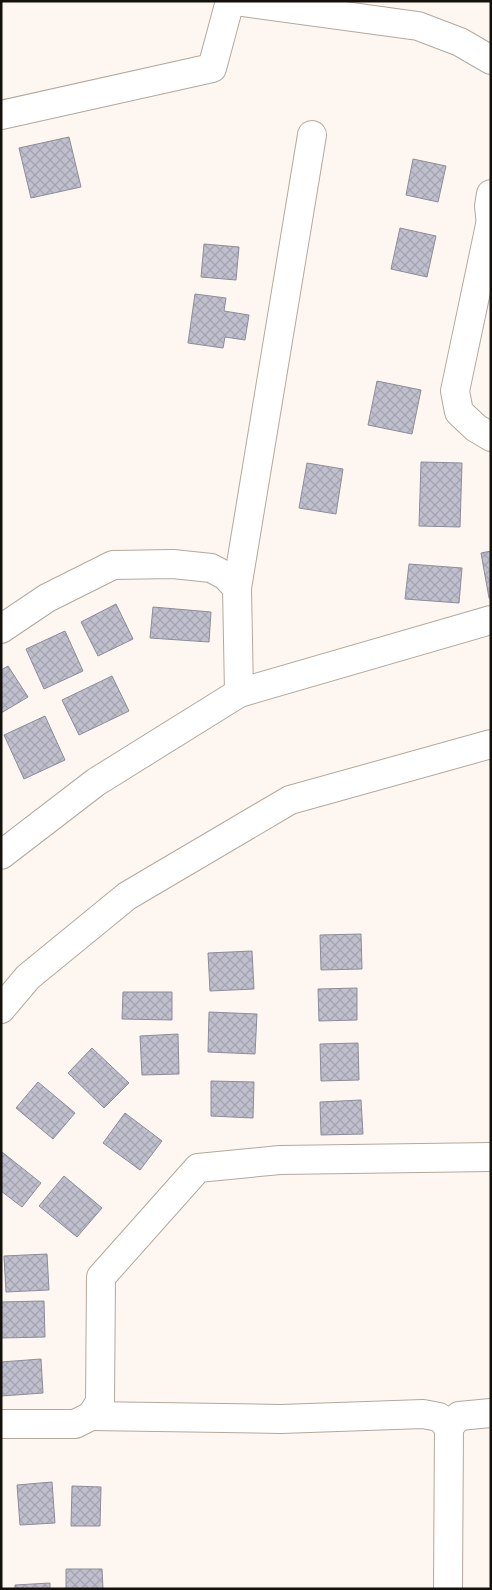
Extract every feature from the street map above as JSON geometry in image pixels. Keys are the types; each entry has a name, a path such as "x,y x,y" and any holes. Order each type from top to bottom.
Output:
{"street":[{"path":"1,115 212,68 230,1"},
{"path":"235,1 418,26 460,42 491,60"},
{"path":"239,693 237,588 312,135"},
{"path":"491,194 488,206 490,225 455,391 459,412 476,428 491,437"},
{"path":"1,629 47,598 113,566 173,564 210,568 226,576 237,588"},
{"path":"1,854 96,782 239,693 491,620"},
{"path":"1,1009 28,977 127,896 290,800 491,744"},
{"path":"91,1416 100,1402 101,1277 198,1168 280,1160 491,1157"},
{"path":"448,1589 450,1427 459,1416 491,1413"},
{"path":"1,1424 75,1424 91,1416 281,1419 423,1414 439,1418 450,1427"}],"building":[{"path":"69,137 81,187 31,198 19,148"},
{"path":"413,159 446,166 438,202 406,195"},
{"path":"400,228 436,236 427,277 391,269"},
{"path":"204,244 239,247 236,280 201,277"},
{"path":"195,294 226,298 224,311 249,315 245,340 225,337 223,348 188,343"},
{"path":"377,381 421,390 412,434 368,425"},
{"path":"421,462 462,463 460,527 419,526"},
{"path":"307,463 343,469 336,514 299,508"},
{"path":"491,551 491,598 489,598 481,553"},
{"path":"409,564 462,568 459,603 405,599"},
{"path":"116,604 133,639 98,656 81,622"},
{"path":"153,607 211,612 209,642 150,638"},
{"path":"65,631 83,671 44,689 26,649"},
{"path":"8,666 28,697 1,713 1,670"},
{"path":"112,676 129,711 79,735 62,700"},
{"path":"45,716 65,760 24,779 4,735"},
{"path":"361,934 362,969 321,970 320,935"},
{"path":"252,951 254,989 210,991 208,953"},
{"path":"357,988 357,1020 319,1021 318,989"},
{"path":"123,992 172,992 172,1020 122,1019"},
{"path":"209,1012 257,1014 255,1054 208,1052"},
{"path":"178,1034 179,1074 142,1075 140,1036"},
{"path":"358,1043 359,1080 321,1081 320,1044"},
{"path":"92,1048 129,1083 104,1108 68,1073"},
{"path":"211,1081 254,1082 253,1118 211,1116"},
{"path":"38,1082 75,1113 53,1139 16,1108"},
{"path":"361,1100 363,1134 321,1135 320,1102"},
{"path":"125,1113 162,1141 140,1170 103,1143"},
{"path":"2,1152 41,1183 22,1207 1,1191"},
{"path":"64,1176 102,1208 77,1237 39,1206"},
{"path":"47,1254 49,1290 6,1292 4,1256"},
{"path":"44,1301 45,1337 1,1338 1,1302"},
{"path":"41,1359 43,1393 1,1396 1,1362"},
{"path":"52,1482 55,1523 20,1525 17,1485"},
{"path":"72,1486 101,1487 100,1526 71,1526"},
{"path":"66,1569 102,1569 103,1589 66,1589"},
{"path":"50,1583 50,1589 15,1589 15,1585"}]}
